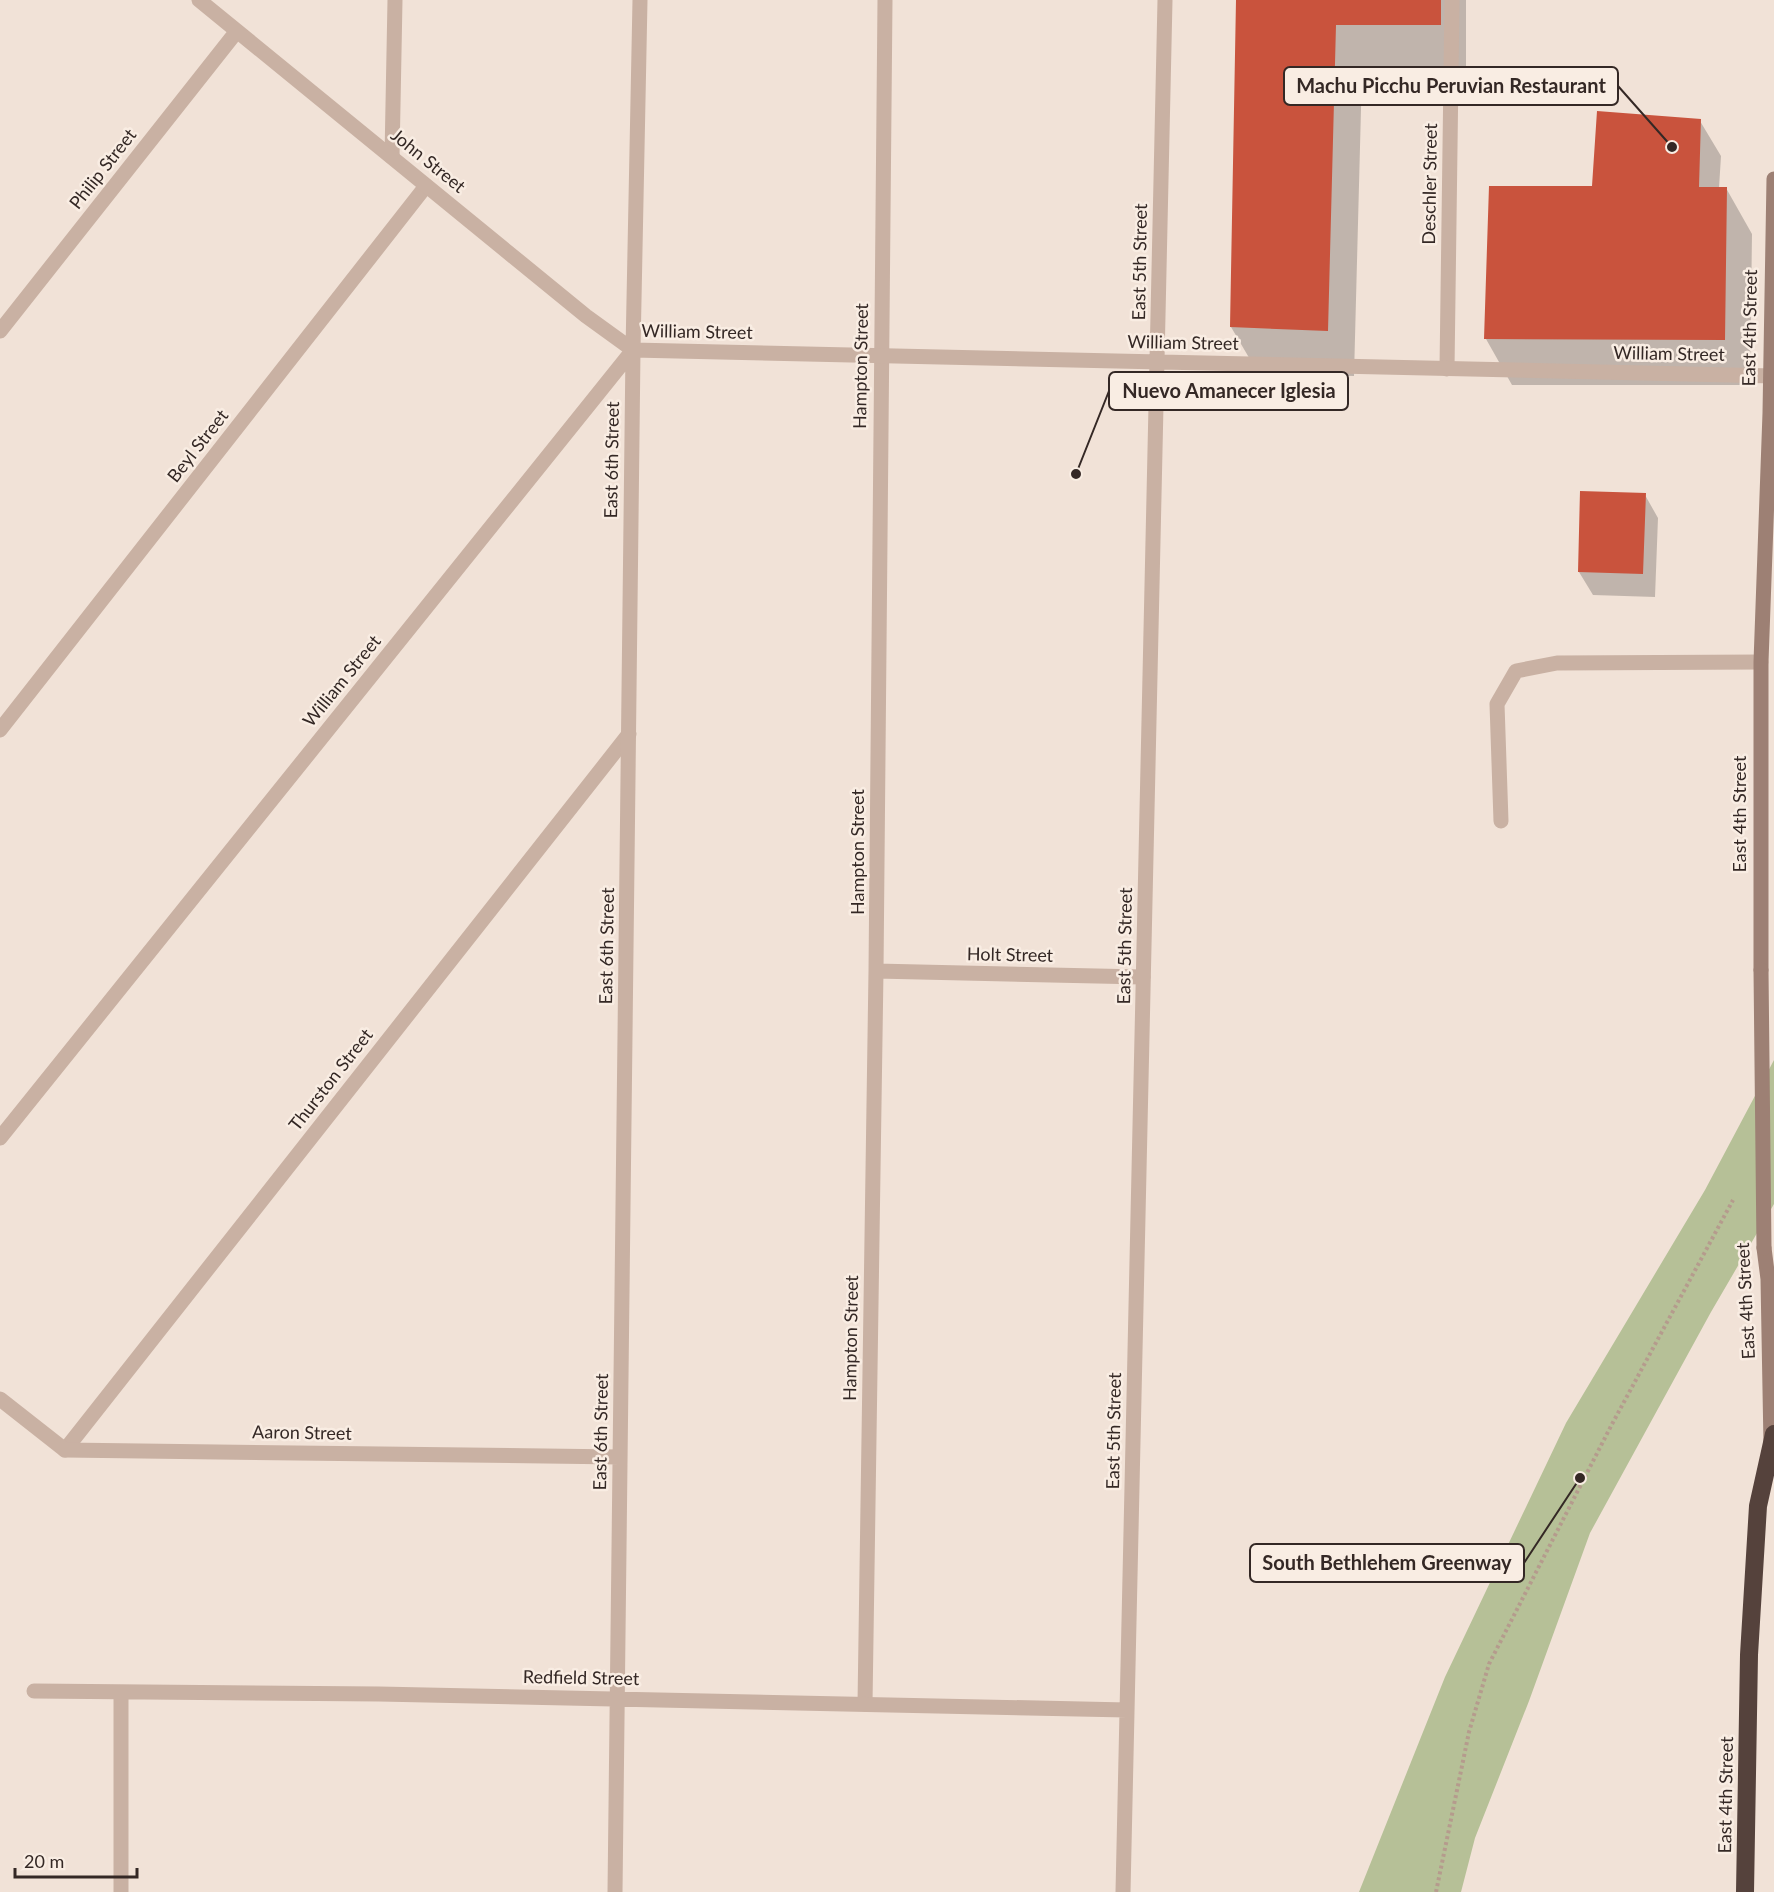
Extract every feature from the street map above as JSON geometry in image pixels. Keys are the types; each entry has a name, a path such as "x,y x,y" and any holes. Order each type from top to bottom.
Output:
{"highway":[{"name":"East 4th Street","path":"1745,1892 1749,1655 1758,1506 1773,1445"}],"main road":[{"name":"East 4th Street","path":"1773,1445 1768,1279 1764,1248 1761,662 1772,376 1774,179"}],"street":[{"name":"John Street","path":"200,0 586,316 633,350"},
{"path":"392,157 395,0"},
{"name":"East 6th Street","path":"615,1892 633,350 640,0"},
{"name":"Hampton Street","path":"865,1704 876,971 885,0"},
{"name":"East 5th Street","path":"1123,1892 1165,0"},
{"name":"Deschler Street","path":"1447,369 1452,0"},
{"name":"Philip Street","path":"0,331 237,31"},
{"name":"Beyl Street","path":"0,730 426,186"},
{"name":"William Street","path":"0,1138 633,350 1772,376"},
{"path":"1501,821 1497,704 1516,671 1557,663 1761,662"},
{"name":"Thurston Street","path":"65,1450 629,734"},
{"name":"Holt Street","path":"876,971 1143,977"},
{"path":"0,1399 65,1450"},
{"name":"Aaron Street","path":"65,1450 620,1457"},
{"name":"Redfield Street","path":"34,1691 617,1698 1127,1710"},
{"path":"121,1692 121,1892"}],"path":[{"path":"1436,1892 1469,1732 1489,1664 1611,1426 1738,1192"}],"green space":[{"path":"1774,1060 1774,1204 1711,1312 1590,1533 1529,1701 1475,1838 1461,1892 1359,1892 1445,1677 1566,1423 1705,1190"}],"building":[{"path":"1236,0 1441,0 1441,25 1336,25 1328,331 1230,327"},
{"path":"1597,111 1701,119 1699,187 1727,187 1725,340 1484,339 1489,186 1592,186"},
{"path":"1580,491 1646,493 1643,574 1578,572"}],"place":[{"name":"Machu Picchu Peruvian Restaurant","path":"1672,147"},
{"name":"Nuevo Amanecer Iglesia","path":"1076,474"},
{"name":"South Bethlehem Greenway","path":"1580,1478"}]}
